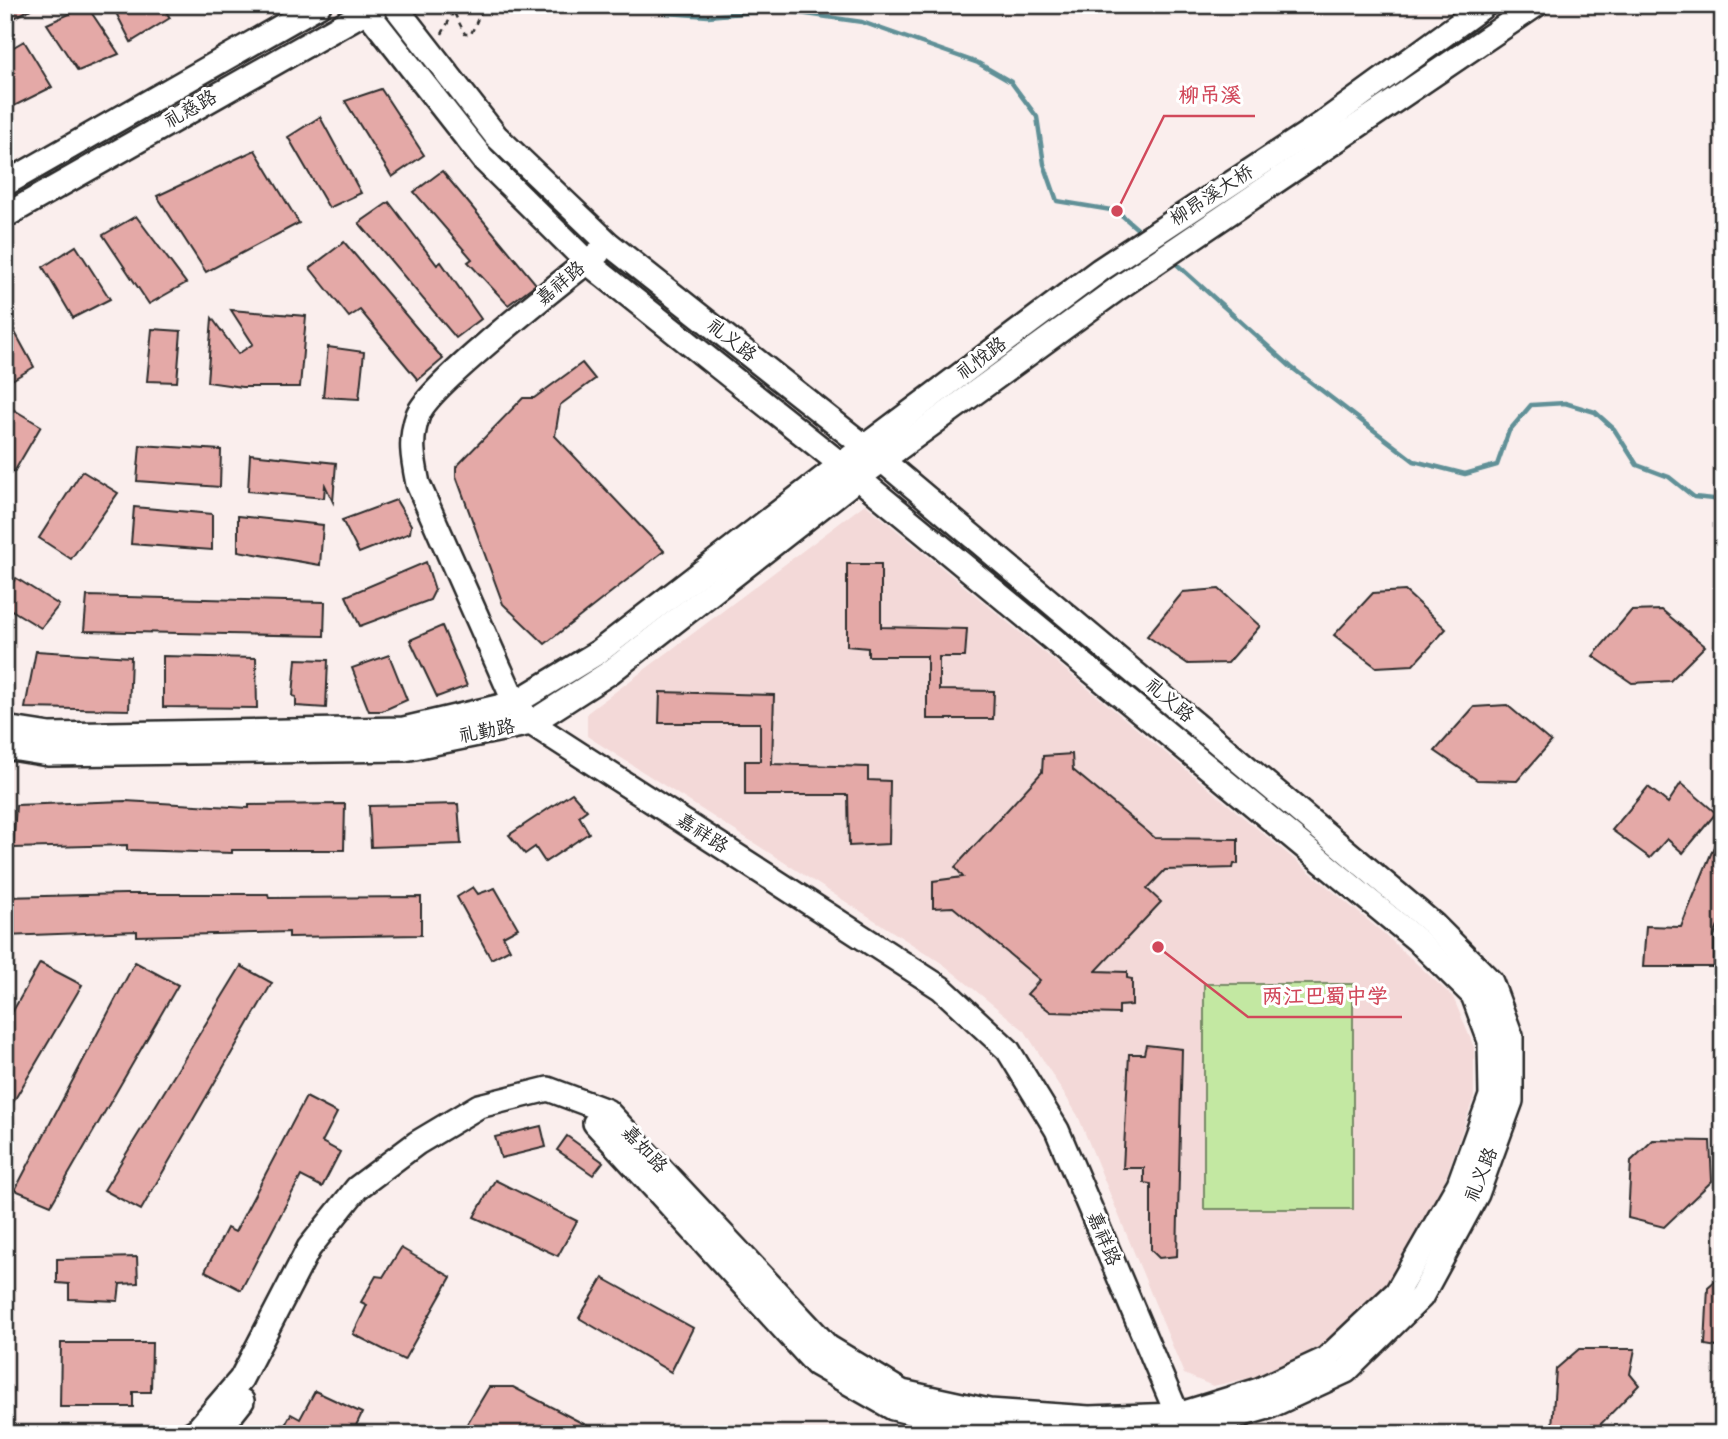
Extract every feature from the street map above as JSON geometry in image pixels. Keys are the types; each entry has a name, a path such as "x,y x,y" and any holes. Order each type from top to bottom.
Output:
{"main road":[{"name":"礼慈路","path":"5,184 319,5"},
{"name":"礼义路","path":"394,5 496,136 608,244 874,454 1433,924 1492,982 1511,1036 1511,1101 1477,1194 1421,1297 1346,1371 1268,1407 1181,1423"},
{"name":"柳昂溪大桥","path":"1100,270 1323,123 1485,5"},
{"name":"柳昂溪大桥","path":"1117,289 1338,142 1536,5"},
{"name":"礼慈路","path":"5,216 368,7"},
{"name":"礼义路","path":"368,7 484,159 587,262 849,471 1418,940 1474,995 1490,1041 1490,1096 1459,1184 1397,1293 1326,1359 1181,1423"},
{"name":"嘉祥路","path":"608,244 441,384 418,412 411,446 418,484 515,703 531,723 941,988 1008,1049 1056,1130 1181,1423"},
{"name":"礼悦路","path":"874,454 1100,270"},
{"name":"礼悦路","path":"874,454 1117,289"},
{"name":"礼勤路","path":"5,728 50,736 404,729 515,703 597,653 874,454"},
{"name":"礼勤路","path":"5,747 48,754 405,749 531,723 608,673 849,471"},
{"name":"嘉如路","path":"190,1434 198,1429 241,1380 309,1248 357,1188 417,1143 479,1105 548,1090 607,1111 828,1347 902,1392 1001,1412 1181,1423"},
{"name":"嘉如路","path":"216,1434 256,1384 322,1258 368,1198 426,1153 486,1117 548,1105 599,1125 816,1364 893,1408 986,1431 1030,1434"},
{"path":"1149,1434 1181,1423"}],"path":[{"path":"450,5 465,34 471,34 484,5"},
{"path":"427,47 447,29 453,13"}],"shaded area":[{"path":"865,504 1381,931 1453,997 1474,1047 1474,1097 1445,1180 1384,1289 1317,1349 1255,1377 1213,1386 1184,1374 1078,1116 1025,1031 943,964 587,736 587,713"}],"green space":[{"path":"1204,984 1353,984 1353,1209 1204,1209"}],"building":[{"path":"5,5 38,5 5,23"},
{"path":"112,5 162,5 170,18 131,42"},
{"path":"87,6 119,54 78,71 47,24"},
{"path":"24,41 52,87 12,107 5,96 5,52"},
{"path":"381,89 424,155 392,177 345,101"},
{"path":"320,117 361,193 329,208 288,137"},
{"path":"255,150 299,223 206,272 157,196"},
{"path":"442,171 536,284 508,305 468,262 472,259 414,192"},
{"path":"389,202 437,265 441,262 481,319 456,338 359,223"},
{"path":"136,216 186,283 149,304 103,235"},
{"path":"344,242 443,359 418,380 360,310 349,317 310,268"},
{"path":"76,246 110,299 73,318 43,267"},
{"path":"231,310 306,316 300,387 242,387 207,382 212,318 238,354 253,344"},
{"path":"5,314 34,367 5,384"},
{"path":"152,329 181,331 177,382 147,381"},
{"path":"328,347 364,352 359,399 323,397"},
{"path":"582,363 595,379 560,405 555,436 664,551 545,644 503,604 456,476 456,467 523,398 534,398"},
{"path":"11,408 41,426 14,472 5,467 5,416"},
{"path":"140,445 221,450 220,487 137,481"},
{"path":"250,454 336,463 333,502 325,485 324,498 248,491"},
{"path":"82,471 118,493 71,559 39,538"},
{"path":"396,500 411,525 410,533 359,553 342,520"},
{"path":"134,507 212,514 212,550 131,544"},
{"path":"238,516 323,525 320,565 238,551"},
{"path":"426,562 435,590 430,600 360,626 346,596"},
{"path":"847,564 881,564 881,627 967,629 965,657 939,657 939,690 994,691 993,719 927,719 927,656 868,656 868,648 847,646"},
{"path":"16,578 59,605 41,628 5,606 5,594"},
{"path":"1219,589 1260,626 1228,663 1188,664 1147,636 1183,592"},
{"path":"1405,591 1446,629 1413,665 1376,667 1334,635 1373,593"},
{"path":"87,596 325,602 324,636 84,631"},
{"path":"1662,610 1705,646 1670,681 1632,683 1593,656 1631,611"},
{"path":"442,626 467,686 437,697 410,640"},
{"path":"36,651 131,657 129,710 25,708"},
{"path":"389,655 407,700 382,711 369,711 352,668"},
{"path":"163,656 256,658 257,708 163,707"},
{"path":"296,659 328,660 326,708 296,706 296,697 293,696"},
{"path":"660,692 774,695 772,764 868,767 868,780 890,781 889,844 849,846 848,795 745,795 745,761 760,761 760,723 659,723"},
{"path":"1507,705 1551,742 1517,781 1477,780 1435,751 1474,707"},
{"path":"1072,754 1073,770 1155,838 1238,839 1238,864 1234,864 1233,868 1165,870 1147,889 1161,902 1096,971 1127,972 1127,978 1132,979 1132,1005 1119,1006 1119,1014 1051,1012 1027,994 1040,980 953,907 933,908 933,881 963,877 955,867 1042,772 1043,756"},
{"path":"1681,783 1716,813 1683,853 1667,839 1650,858 1612,830 1648,787 1668,803"},
{"path":"572,793 587,810 579,816 589,833 545,862 535,847 525,854 509,835"},
{"path":"125,801 249,808 249,805 345,804 344,850 232,850 232,853 127,850 127,845 13,848 16,805"},
{"path":"458,804 461,844 371,847 369,806"},
{"path":"1722,827 1723,914 1714,936 1714,967 1643,967 1646,926 1681,927"},
{"path":"473,887 478,894 495,888 518,928 503,936 510,949 491,959 457,897"},
{"path":"268,894 269,898 421,897 421,935 289,937 289,932 137,936 137,931 5,936 5,897"},
{"path":"135,962 178,985 51,1205 15,1190"},
{"path":"40,963 82,985 5,1116 5,1025"},
{"path":"241,966 272,983 141,1210 104,1190"},
{"path":"1146,1045 1182,1049 1177,1256 1159,1258 1151,1250 1151,1184 1144,1183 1144,1168 1123,1168 1129,1054 1144,1054"},
{"path":"306,1097 337,1113 322,1142 340,1152 322,1187 301,1176 241,1290 205,1271 227,1228 235,1232"},
{"path":"541,1126 546,1147 501,1158 495,1137"},
{"path":"567,1136 603,1162 593,1175 557,1150"},
{"path":"1653,1140 1710,1141 1712,1181 1664,1227 1628,1218 1631,1161"},
{"path":"495,1180 577,1221 558,1256 474,1217"},
{"path":"401,1248 451,1277 404,1360 353,1334 367,1305 361,1302 376,1276 383,1277"},
{"path":"137,1257 138,1283 120,1284 118,1301 69,1299 69,1284 57,1283 57,1259"},
{"path":"1723,1274 1723,1348 1705,1345 1708,1287"},
{"path":"603,1278 693,1328 671,1372 579,1318"},
{"path":"61,1343 152,1343 151,1392 133,1392 133,1407 60,1407"},
{"path":"1579,1349 1635,1349 1630,1374 1639,1385 1591,1434 1578,1426 1552,1427 1556,1369"},
{"path":"489,1387 513,1387 603,1434 461,1434"},
{"path":"315,1391 362,1413 352,1434 280,1434 291,1414 300,1419"}],"waterway":[{"path":"651,5 667,13 708,16 779,10 862,22 978,63 1011,82 1037,117 1044,164 1057,201 1117,211 1142,233"},
{"path":"1172,260 1291,367 1414,461 1465,474 1497,465 1509,431 1531,405 1565,403 1595,412 1614,429 1637,465 1669,477 1694,497 1723,500"}],"place":[{"name":"柳吊溪","path":"1117,211"},
{"name":"两江巴蜀中学","path":"1158,947"}]}
